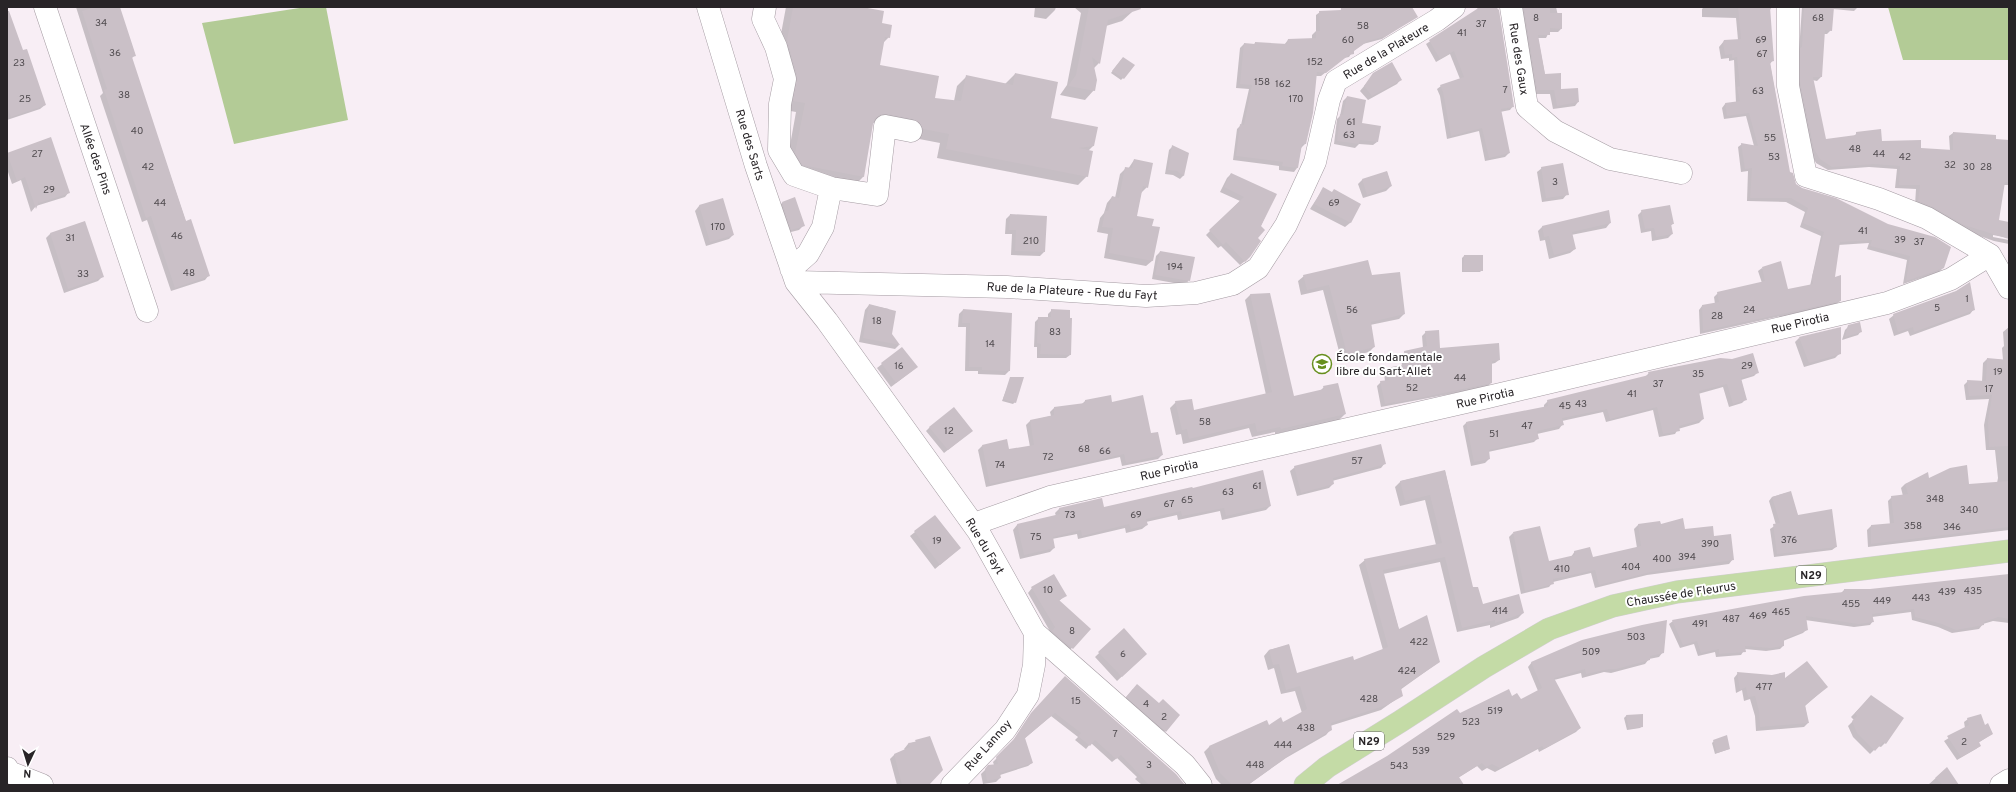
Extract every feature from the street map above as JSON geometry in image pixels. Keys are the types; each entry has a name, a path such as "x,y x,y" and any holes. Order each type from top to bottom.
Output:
{"main road":[{"name":"Chaussée de Fleurus","path":"1305,785 1327,767 1484,667 1549,629 1613,606 1677,592 2009,551"}],"street":[{"name":"Allée des Pins","path":"45,7 147,312"},
{"name":"Rue des Sarts","path":"708,7 756,166 794,275"},
{"path":"765,7 763,19 776,47 785,80 780,104 779,150 794,175 831,188 877,195 885,126 911,131"},
{"name":"Rue de la Plateure","path":"1336,81 1437,20 1454,7"},
{"name":"Rue des Gaux","path":"1511,7 1526,107 1555,131 1610,159 1681,173"},
{"path":"1788,7 1788,86 1806,176 1879,199 1927,218 1990,256 2009,288"},
{"name":"Rue de la Plateure - Rue du Fayt","path":"794,275 1146,296 1196,293 1233,284 1258,268 1286,225 1315,162 1329,100 1336,81"},
{"path":"794,275 808,254 822,227 831,188"},
{"name":"Rue Pirotia","path":"974,524 1050,497 1488,397 1887,303 1951,279 1990,256"},
{"name":"Rue du Fayt","path":"794,275 974,524 1035,633 1185,765 1201,785"},
{"name":"Rue Lannoy","path":"952,785 1005,730 1028,695 1034,665 1035,633"},
{"path":"8,771 42,785"},
{"path":"2001,785 2009,780"}],"green space":[{"path":"306,7 326,7 348,120 234,144 202,23"},
{"path":"1888,7 2009,7 2009,60 1903,60"}],"building":[{"path":"95,7 120,7 136,56 132,57 186,221 191,219 210,276 175,288 151,216 146,218 104,90 107,89 82,11"},
{"path":"793,7 862,7 884,11 882,23 892,25 890,38 885,37 880,65 939,76 935,98 961,101 966,75 1013,85 1015,73 1058,82 1051,118 1098,127 1094,146 1079,148 1093,151 1088,177 946,149 949,134 923,129 919,122 913,119 887,114 881,114 875,118 864,177 802,165 795,153 805,103 793,101 797,76 787,40"},
{"path":"1089,7 1140,7 1141,9 1108,20 1100,64 1092,57 1097,80 1095,91 1068,86 1076,75"},
{"path":"1341,7 1412,7 1418,17 1386,36 1368,41 1354,51 1354,54 1349,55 1326,73 1317,72 1313,113 1306,144 1302,144 1298,168 1282,166 1283,162 1236,156 1240,124 1244,125 1252,85 1240,84 1244,43 1255,44 1255,42 1287,44 1288,39 1316,38 1316,31 1320,31 1319,11 1341,10"},
{"path":"1480,7 1496,7 1499,10 1514,107 1501,109 1510,153 1489,158 1482,128 1451,136 1443,92 1440,85 1464,77 1454,51 1440,59 1429,40"},
{"path":"1550,7 1550,13 1562,13 1562,29 1550,28 1550,35 1538,35 1545,74 1561,73 1561,89 1578,88 1579,102 1557,106 1554,90 1537,90 1524,8"},
{"path":"1738,7 1770,7 1774,61 1770,62 1790,172 1793,173 1796,184 1802,188 1836,198 1888,224 1935,237 1951,247 1944,268 1906,281 1910,256 1870,246 1872,240 1840,242 1835,277 1841,275 1841,301 1703,331 1702,305 1719,302 1717,292 1765,281 1762,267 1781,261 1788,289 1813,284 1812,277 1824,232 1803,223 1808,208 1791,198 1750,198 1752,168 1745,169 1741,143 1758,146 1749,113 1727,116 1725,103 1740,101 1737,87 1740,86 1737,57 1732,58 1732,54 1725,55 1723,43 1724,40 1741,39"},
{"path":"1804,7 1834,7 1832,31 1825,30 1822,77 1813,77 1826,139 1856,135 1856,132 1881,129 1882,141 1921,140 1921,148 1953,150 1953,132 1996,135 1996,139 2009,140 2009,182 2005,182 1999,220 2009,222 2009,239 1964,225 1933,207 1918,201 1920,185 1899,185 1900,166 1873,164 1832,167 1820,159 1814,149 1800,82 1800,48 1802,47"},
{"path":"7,11 9,11 23,50 27,49 46,105 11,117 7,107"},
{"path":"1123,57 1135,65 1124,79 1112,71"},
{"path":"1392,62 1402,80 1372,96 1364,86 1373,73"},
{"path":"1347,96 1366,100 1362,123 1381,126 1378,142 1360,140 1359,144 1337,141 1340,114 1343,115"},
{"path":"51,137 70,193 39,203 39,201 36,209 25,177 17,181 7,153"},
{"path":"1172,145 1189,153 1184,176 1177,171 1168,170"},
{"path":"1134,159 1153,163 1148,188 1143,186 1137,216 1154,219 1152,226 1160,227 1153,261 1109,253 1113,228 1102,227 1105,211 1108,211 1112,196 1119,198 1125,167 1132,168"},
{"path":"1563,163 1569,195 1546,198 1541,167"},
{"path":"1387,171 1392,186 1367,195 1362,179"},
{"path":"1231,173 1277,194 1261,226 1265,230 1258,238 1261,241 1245,262 1226,242 1223,245 1209,230 1244,197 1224,187"},
{"path":"1323,187 1332,192 1334,189 1361,204 1351,223 1314,204"},
{"path":"795,197 805,226 791,230 782,202"},
{"path":"723,198 734,235 710,242 699,205"},
{"path":"1670,205 1674,224 1671,224 1673,234 1656,237 1654,228 1645,229 1641,210"},
{"path":"1609,210 1611,223 1572,232 1576,249 1554,255 1549,236 1544,237 1542,226"},
{"path":"1010,214 1047,216 1045,252 1015,251 1016,230 1009,230"},
{"path":"85,221 104,277 68,289 50,233"},
{"path":"1160,251 1195,257 1190,281 1155,275"},
{"path":"1464,255 1483,255 1483,271 1463,271"},
{"path":"1368,260 1372,275 1400,272 1405,314 1371,322 1375,347 1347,354 1329,285 1307,290 1303,275"},
{"path":"1970,282 1975,310 1914,332 1913,327 1898,332 1893,314 1956,291"},
{"path":"1270,293 1294,396 1324,389 1323,386 1338,383 1346,414 1281,429 1280,427 1257,432 1255,423 1189,439 1187,429 1182,430 1175,401 1192,399 1194,410 1272,392 1250,294"},
{"path":"869,304 896,311 892,334 900,345 863,338"},
{"path":"963,309 1012,313 1010,371 982,370 982,367 969,367 970,323 962,323"},
{"path":"1051,309 1070,310 1070,318 1072,318 1071,355 1040,354 1041,344 1037,343 1038,317 1051,317"},
{"path":"1860,322 1862,332 1845,337 1848,325"},
{"path":"1841,327 1841,354 1809,363 1799,337"},
{"path":"1439,330 1440,348 1499,343 1500,360 1492,361 1492,383 1385,404 1380,381 1389,380 1387,368 1406,364 1404,351 1427,346 1425,331"},
{"path":"902,347 918,367 896,383 881,363"},
{"path":"1753,353 1759,373 1741,378 1747,400 1733,404 1727,384 1699,391 1704,419 1679,426 1680,431 1663,434 1657,407 1610,419 1607,409 1562,418 1564,425 1537,431 1539,439 1489,450 1490,459 1474,462 1466,422 1548,406 1547,400 1649,375 1648,372 1720,358 1732,359"},
{"path":"1987,358 2009,360 2009,446 1989,447 1988,421 1992,395 1969,396 1967,380 1986,381"},
{"path":"1010,377 1024,377 1016,403 1003,399"},
{"path":"1111,395 1112,402 1143,395 1151,433 1158,432 1163,455 1126,463 1124,454 990,484 982,445 1007,439 1009,449 1034,445 1030,420 1054,415 1054,407 1085,403 1085,400"},
{"path":"954,407 973,431 948,450 929,427"},
{"path":"1381,444 1386,464 1333,478 1334,484 1301,493 1294,466"},
{"path":"1967,465 1969,484 2009,481 2009,527 1871,544 1871,525 1894,523 1891,496 1908,494 1905,484 1928,472 1929,478 1950,468"},
{"path":"1263,470 1271,506 1226,516 1224,508 1182,516 1181,511 1146,519 1148,525 1131,529 1129,524 1082,536 1081,530 1053,537 1055,548 1024,555 1017,524 1060,514 1059,508 1102,498 1104,507 1193,488"},
{"path":"1445,470 1473,587 1478,587 1483,604 1519,594 1524,613 1495,623 1495,620 1462,628 1445,557 1383,570 1399,629 1427,615 1440,662 1401,688 1403,696 1387,705 1331,723 1332,730 1292,753 1248,785 1232,785 1220,773 1209,746 1267,720 1269,725 1281,717 1283,722 1307,709 1300,686 1286,690 1279,664 1273,665 1269,650 1289,644 1297,673 1353,656 1354,660 1388,647 1364,559 1442,543 1430,495 1405,501 1400,481"},
{"path":"1791,491 1798,515 1832,509 1837,547 1777,554 1773,524 1780,523 1772,497"},
{"path":"935,515 961,548 940,565 914,531"},
{"path":"1683,518 1685,529 1713,526 1714,536 1731,534 1734,560 1651,572 1599,585 1595,570 1553,579 1554,584 1525,591 1513,532 1540,526 1549,561 1575,555 1574,551 1590,547 1593,557 1641,546 1638,524 1660,521 1661,524"},
{"path":"1054,574 1067,596 1059,600 1091,629 1073,649 1052,631 1055,627 1031,587"},
{"path":"2009,574 2009,619 1998,617 1984,622 1984,625 1956,630 1942,624 1915,617 1914,609 1872,614 1874,622 1858,624 1806,616 1808,630 1784,639 1784,646 1770,648 1745,646 1746,652 1719,654 1719,649 1701,653 1697,641 1683,645 1672,620 1804,596 1844,592 1844,589 1870,589"},
{"path":"1667,620 1664,653 1650,656 1650,660 1616,669 1586,674 1585,669 1554,678 1581,728 1544,749 1542,746 1500,768 1492,764 1486,767 1482,763 1459,777 1464,785 1337,785 1387,756 1457,709 1460,713 1509,689 1512,696 1517,693 1521,699 1542,688 1531,662 1582,640"},
{"path":"1124,628 1147,654 1122,677 1098,652"},
{"path":"1807,661 1828,687 1805,705 1809,723 1760,727 1759,711 1755,696 1748,697 1746,687 1740,690 1737,672 1772,675 1785,672 1785,678"},
{"path":"1065,676 1176,774 1185,785 1149,785 1121,755 1116,759 1095,740 1090,746 1078,736 1081,733 1055,713 1025,738 1033,763 1000,773 1001,778 987,781 985,769 988,765 998,764 996,757 1014,739 1031,713"},
{"path":"1137,684 1159,703 1163,699 1180,715 1166,732 1126,697"},
{"path":"1871,695 1904,718 1886,744 1883,742 1875,751 1857,733 1852,721 1857,716 1855,713"},
{"path":"1643,714 1643,727 1629,729 1626,715"},
{"path":"1981,714 1985,725 1988,723 1993,734 1979,742 1981,746 1961,757 1947,736 1969,725 1967,718"},
{"path":"1727,735 1730,749 1717,753 1713,740"},
{"path":"930,736 943,770 929,785 902,785 894,754 910,747 908,743 916,742 915,740"},
{"path":"1947,767 1959,785 1943,785 1935,778"}],"place":[{"name":"École fondamentale libre du Sart-Allet","path":"1322,364"}]}
